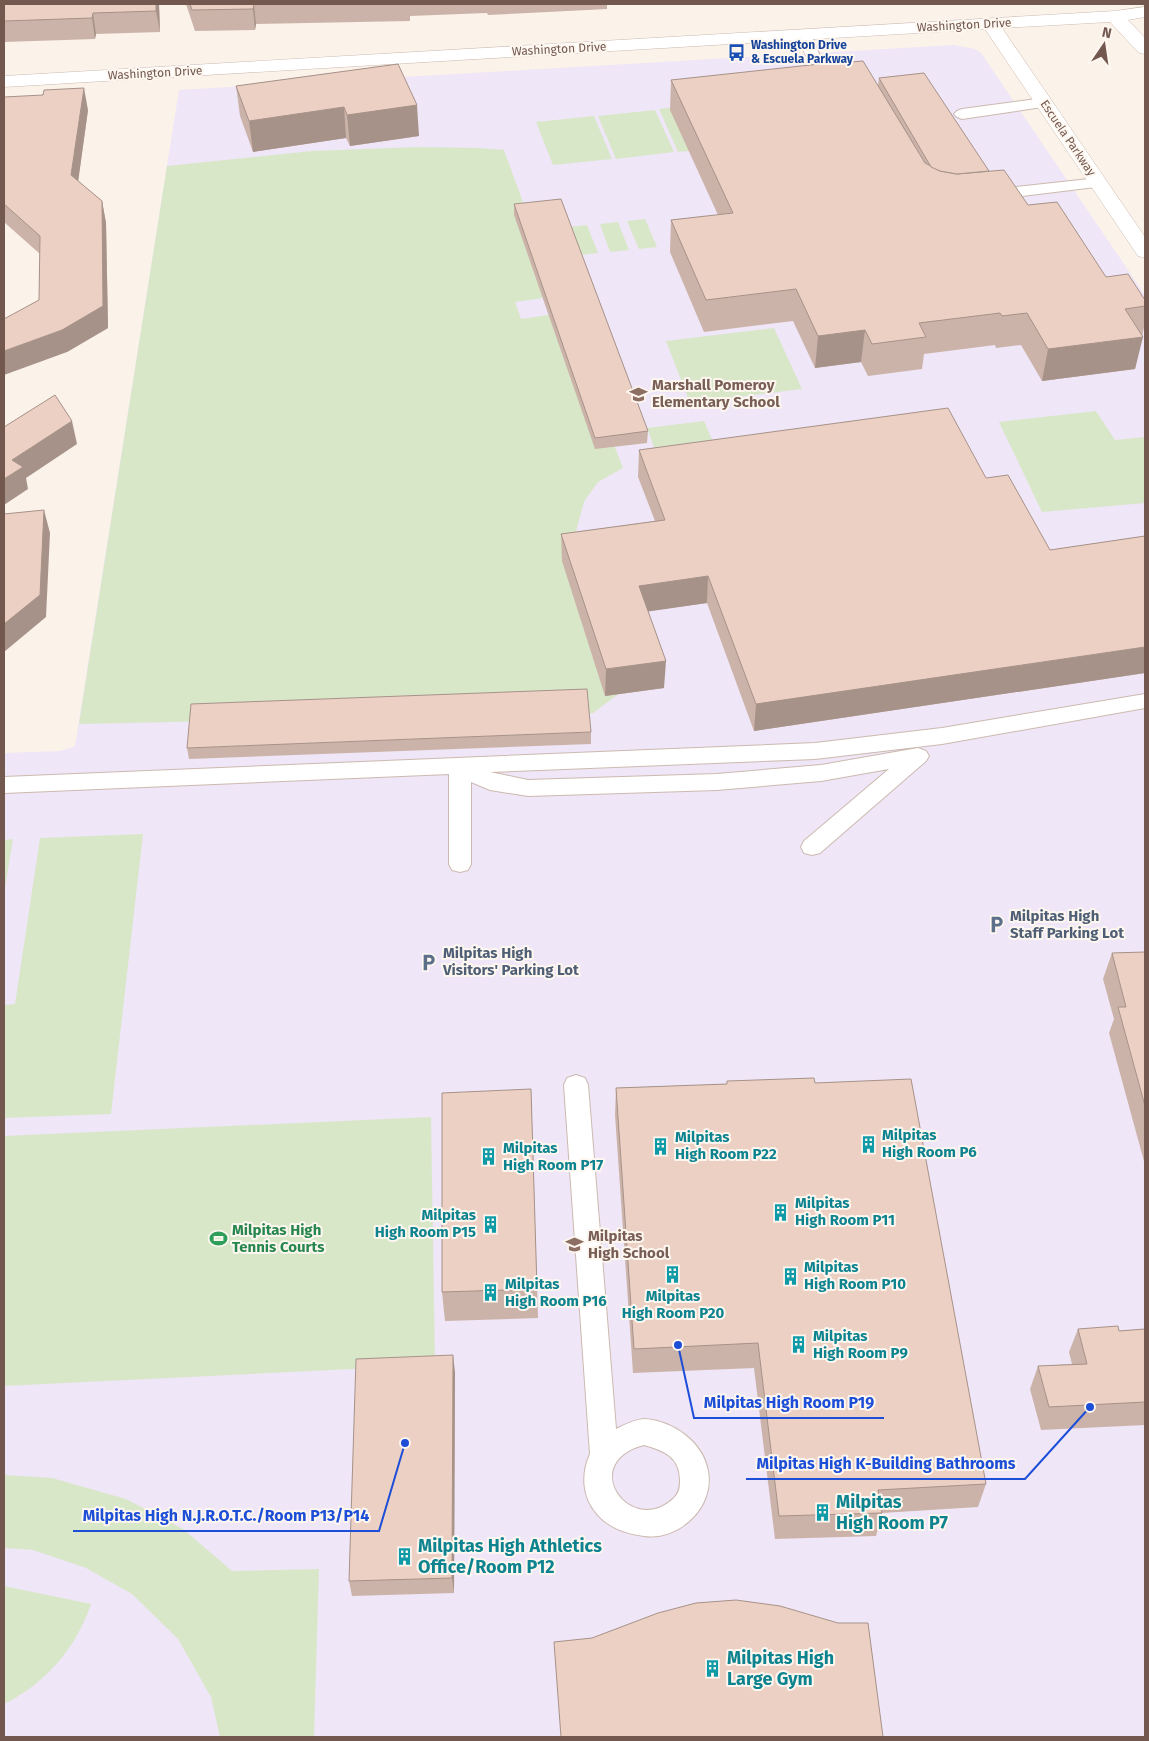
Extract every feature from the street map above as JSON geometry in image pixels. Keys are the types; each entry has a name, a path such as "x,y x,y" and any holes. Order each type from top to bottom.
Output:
{"street":[{"name":"Washington Drive","path":"4,82 990,24 1115,16 1145,12"},
{"path":"1115,16 1145,49"},
{"name":"Escuela Parkway","path":"990,24 1145,252"}],"lane":[{"path":"804,35 815,61 820,67 861,81"},
{"path":"962,114 1044,103"},
{"path":"977,197 1098,183"},
{"path":"4,785 815,751 942,736 1145,700"},
{"path":"812,847 942,736"},
{"path":"460,767 490,782 528,788 726,781 821,773 918,756"},
{"path":"460,767 460,864"},
{"path":"576,1085 604,1453"}],"shaded area":[{"name":"Milpitas High School","path":"954,45 975,49 981,53 1145,295 1145,1737 4,1737 4,753 61,751 75,746 179,90"}],"green space":[{"path":"715,103 736,146 678,152 659,109"},
{"path":"655,110 674,152 616,159 598,116"},
{"path":"594,116 612,159 553,165 536,122"},
{"path":"418,147 504,150 557,296 515,302 521,319 562,313 623,468 598,482 584,502 574,539 632,684 593,713 79,724 167,166 312,151"},
{"path":"645,219 657,247 639,249 627,221"},
{"path":"618,222 629,250 610,252 600,224"},
{"path":"587,225 598,253 580,255 569,227"},
{"path":"774,328 802,389 690,403 666,341"},
{"path":"1096,411 1115,440 1145,437 1145,503 1042,512 999,422"},
{"path":"704,421 720,458 661,466 647,428"},
{"path":"143,834 111,1114 4,1118 4,1005 15,1004 40,838"},
{"path":"13,839 4,894 4,840"},
{"name":"Milpitas High Tennis Courts","path":"431,1117 435,1365 4,1386 4,1136"},
{"path":"4,1475 52,1478 126,1499 183,1529 232,1571 319,1569 314,1737 220,1737 211,1697 178,1639 132,1594 86,1568 33,1550 4,1548"},
{"path":"4,1586 91,1604 77,1635 58,1663 33,1686 4,1704"}],"building":[{"path":"4,4 156,4 156,11 93,13 92,18 4,21"},
{"path":"190,4 254,4 253,9 192,10"},
{"path":"863,61 925,163 940,171 957,174 1004,170 1028,205 1057,202 1106,277 1128,274 1145,300 1145,306 1125,309 1143,337 1048,349 1027,313 1002,316 1000,313 919,323 926,337 872,344 865,330 818,336 796,289 706,300 671,220 733,213 671,80"},
{"path":"398,64 417,105 347,115 344,107 249,121 236,86"},
{"path":"924,73 989,171 957,174 940,171 931,167 879,78"},
{"path":"84,88 71,175 102,201 103,306 62,330 4,351 4,319 39,300 40,236 4,204 4,97 43,95 44,90"},
{"path":"561,199 648,431 595,438 514,204"},
{"path":"55,395 72,421 12,460 23,467 4,479 4,427"},
{"path":"948,408 986,478 1008,475 1050,550 1145,536 1145,647 756,704 708,576 639,586 666,661 606,669 561,534 665,520 639,450"},
{"path":"44,510 40,595 4,624 4,514"},
{"path":"587,689 591,732 187,748 191,704"},
{"path":"1145,952 1145,1106 1118,1007 1126,1007 1112,953"},
{"path":"814,1078 815,1083 911,1079 986,1484 878,1490 882,1513 779,1516 758,1343 634,1349 616,1088 727,1084 727,1081"},
{"path":"531,1089 537,1289 442,1292 442,1093"},
{"path":"1118,1326 1119,1331 1145,1329 1145,1402 1049,1407 1038,1366 1087,1364 1078,1329"},
{"path":"453,1355 452,1578 349,1581 356,1359"},
{"name":"Milpitas High Large Gym","path":"736,1600 780,1606 838,1623 868,1623 883,1737 561,1737 554,1642 592,1638 658,1613 696,1603"}],"place":[{"name":"Washington Drive & Escuela Parkway","path":"737,52"},
{"name":"Marshall Pomeroy Elementary School","path":"638,394"},
{"name":"Milpitas High Staff Parking Lot","path":"996,925"},
{"name":"Milpitas High Visitors' Parking Lot","path":"429,962"},
{"name":"Milpitas High Room P6","path":"868,1144"},
{"name":"Milpitas High Room P22","path":"661,1146"},
{"name":"Milpitas High Room P17","path":"489,1157"},
{"name":"Milpitas High Room P11","path":"781,1212"},
{"name":"Milpitas High Room P15","path":"490,1224"},
{"name":"Milpitas High Tennis Courts","path":"218,1239"},
{"name":"Milpitas High School","path":"574,1245"},
{"name":"Milpitas High Room P20","path":"673,1275"},
{"name":"Milpitas High Room P10","path":"790,1276"},
{"name":"Milpitas High Room P16","path":"491,1293"},
{"name":"Milpitas High Room P19","path":"678,1345"},
{"name":"Milpitas High Room P9","path":"799,1345"},
{"name":"Milpitas High K-Building Bathrooms","path":"1090,1407"},
{"name":"Milpitas High N.J.R.O.T.C./Room P13/P14","path":"405,1443"},
{"name":"Milpitas High Room P7","path":"822,1512"},
{"name":"Milpitas High Athletics Office/Room P12","path":"404,1556"},
{"name":"Milpitas High Large Gym","path":"713,1668"}]}
